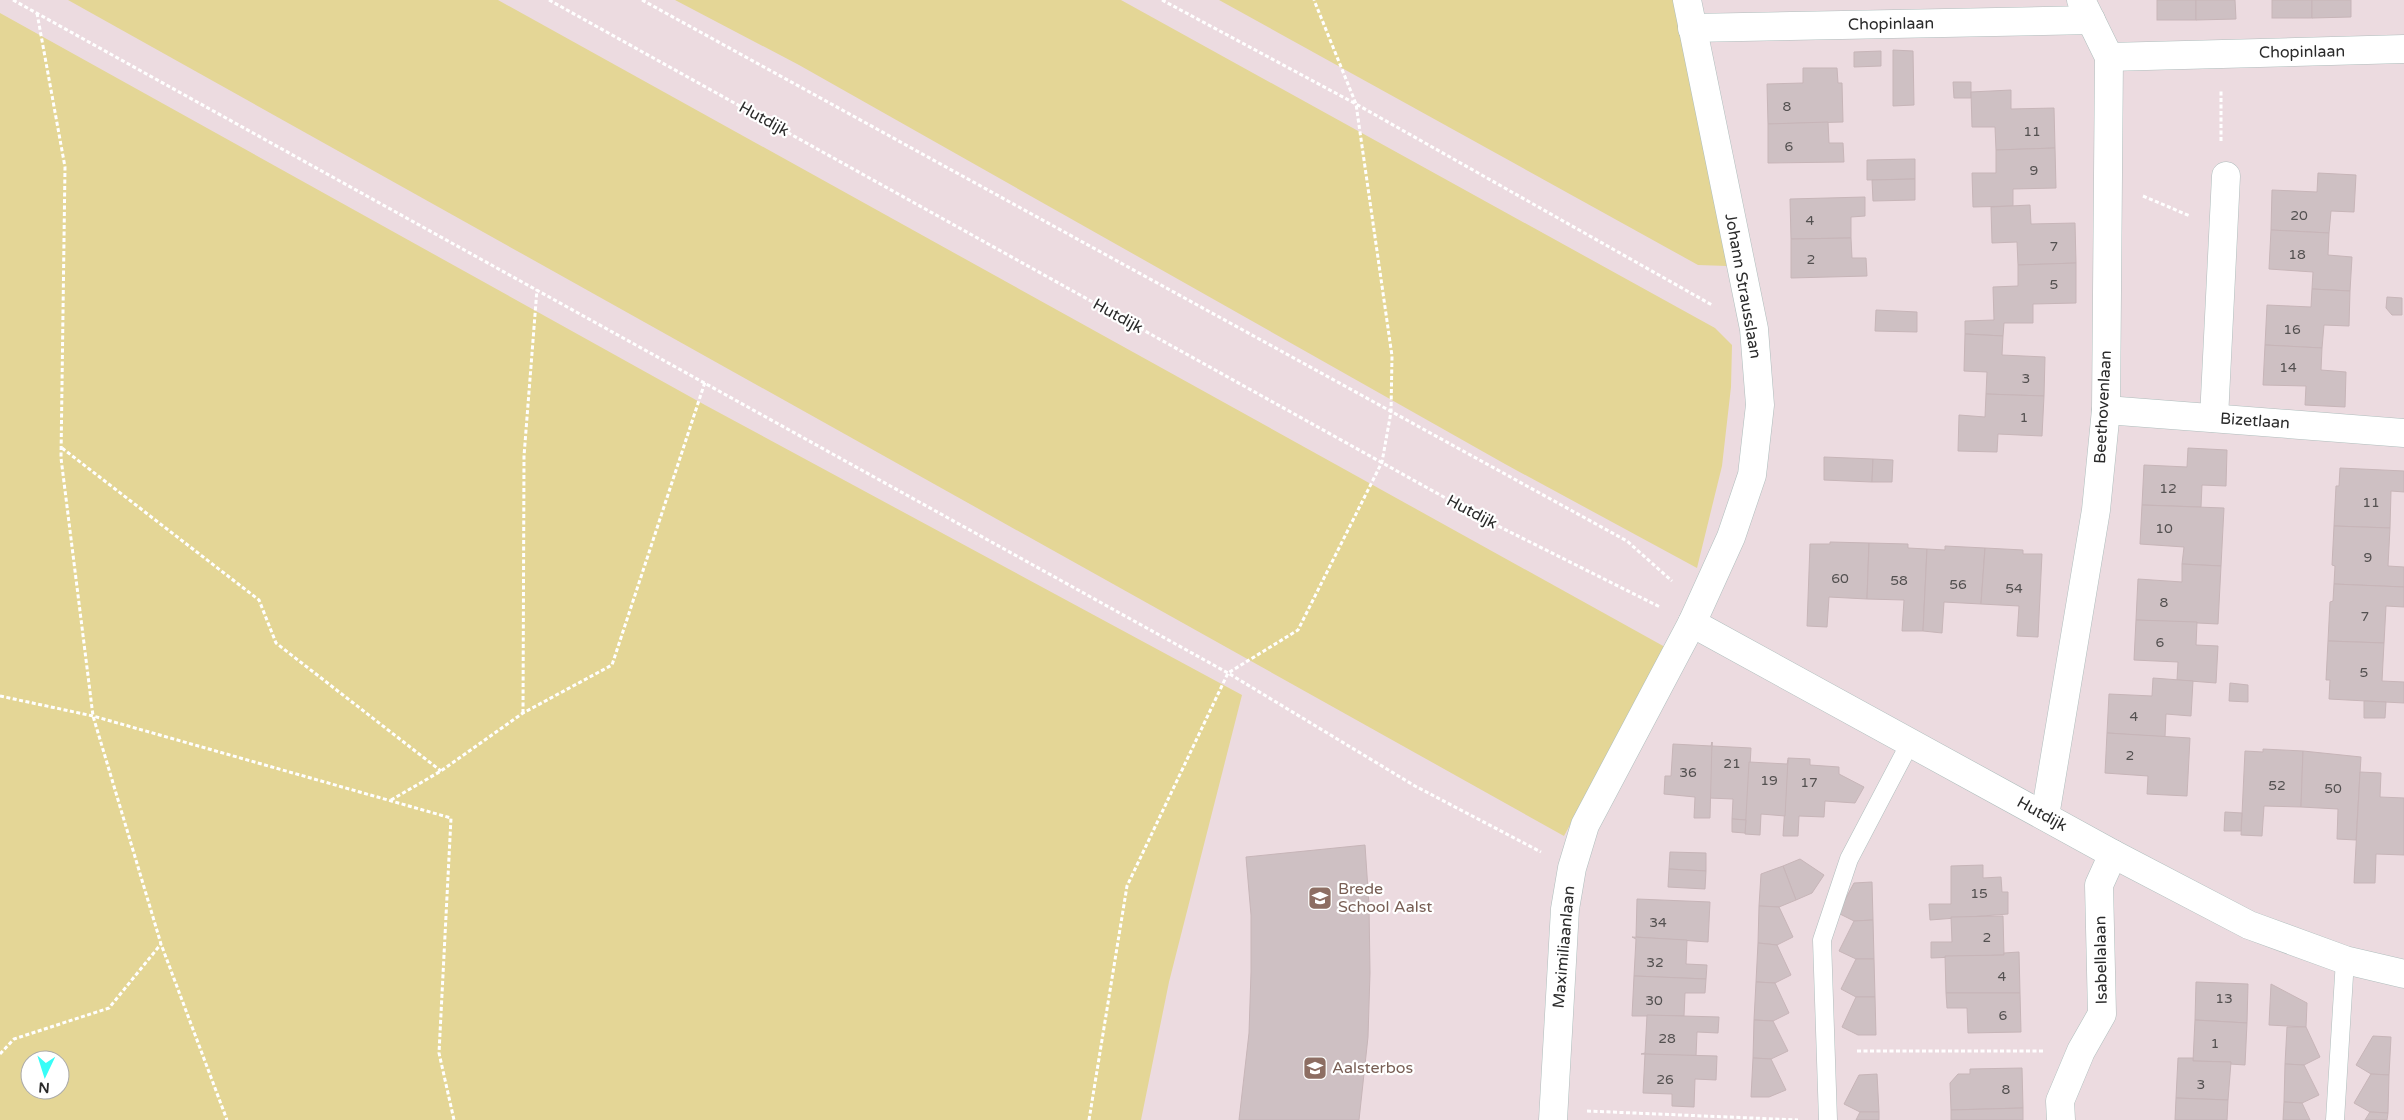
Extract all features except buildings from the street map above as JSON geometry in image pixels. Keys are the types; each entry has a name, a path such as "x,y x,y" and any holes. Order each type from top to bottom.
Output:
{"street":[{"name":"Johann Strausslaan","path":"1687,0 1754,329 1760,405 1752,475 1731,538 1692,623"},
{"name":"Chopinlaan","path":"1692,28 2086,10"},
{"name":"Beethovenlaan","path":"2045,816 2096,510 2106,410 2109,57 2086,10"},
{"name":"Chopinlaan","path":"2109,57 2404,49"},
{"path":"2214,418 2225,232 2226,176"},
{"name":"Bizetlaan","path":"2106,410 2404,432"},
{"name":"Hutdijk","path":"1692,623 1911,741 2113,854 2249,925 2345,960 2404,974"},
{"name":"Maximiliaanlaan","path":"1554,1115 1565,909 1572,868 1585,825 1692,623"},
{"name":"Isabellalaan","path":"2061,1120 2060,1101 2081,1052 2102,1014 2100,885 2113,854"}],"lane":[{"path":"1828,1120 1824,1050 1822,940 1849,859 1911,741"},
{"path":"2335,1120 2345,960"}],"path":[{"path":"13,0 1228,673 1415,786 1572,868"},
{"name":"Hutdijk","path":"549,0 1478,516 1692,623"},
{"path":"642,0 1627,541 1672,581 1692,623"},
{"path":"1162,0 1356,104 1754,329"},
{"path":"1089,1120 1126,886 1228,673 1298,630 1382,462 1391,412 1392,356 1356,104 1314,0"},
{"path":"37,13 65,167 62,448 93,716 161,944 227,1120"},
{"path":"2222,54 2220,168 2226,176"},
{"path":"2109,180 2225,232"},
{"path":"523,713 524,456 537,289"},
{"path":"391,800 441,771 523,713 612,666 704,382"},
{"path":"62,448 259,600 276,643 441,771"},
{"path":"0,696 93,716 451,818 439,1053 454,1120"},
{"path":"0,1054 14,1040 109,1008 161,944"},
{"path":"1824,1050 2081,1052"},
{"path":"1554,1115 1804,1120"}],"shaded area":[{"path":"68,0 498,0 1665,647 1564,836"},
{"path":"675,0 1121,0 1715,328 1732,345 1731,387 1722,466 1697,568 1505,464 799,65"},
{"path":"1219,0 1676,0 1727,266 1698,265"},
{"path":"0,13 705,405 1242,695 1169,982 1141,1120 0,1120"}],"place":[{"name":"Brede School Aalst","path":"1320,898"},
{"name":"Aalsterbos","path":"1315,1068"}]}
